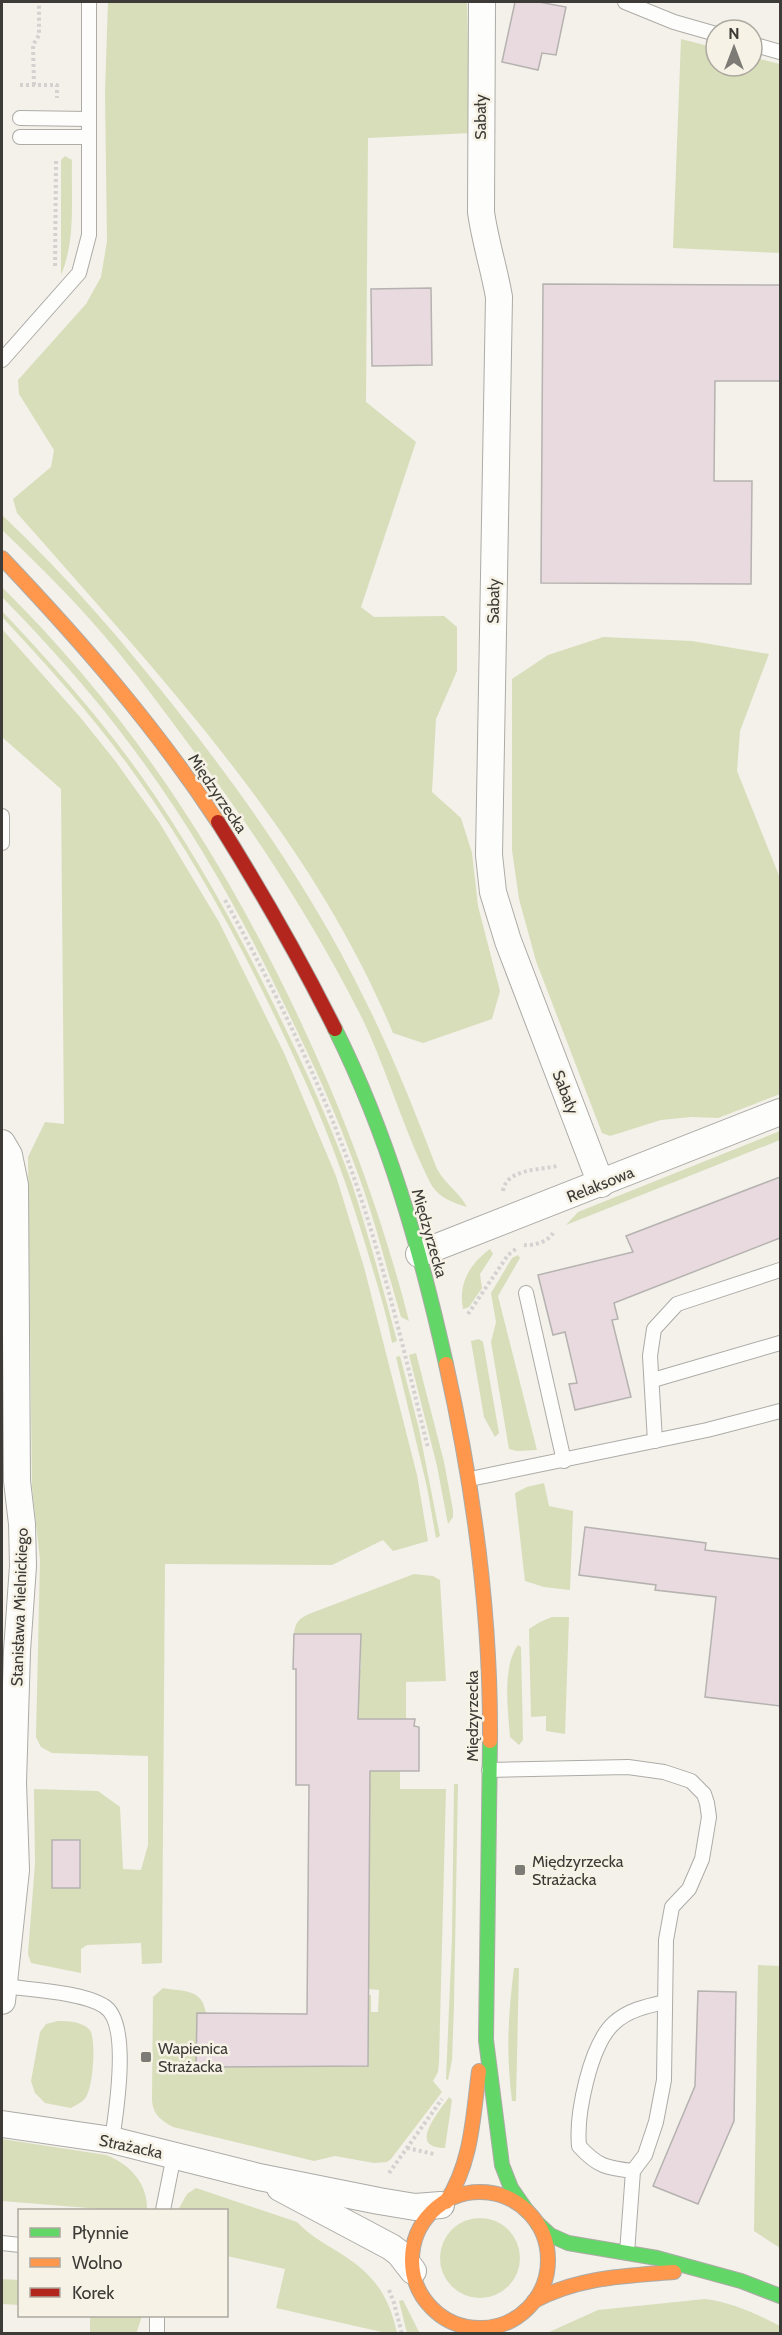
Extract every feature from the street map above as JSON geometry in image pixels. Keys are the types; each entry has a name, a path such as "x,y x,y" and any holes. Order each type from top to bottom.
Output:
{"main road":[{"name":"Międzyrzecka","path":"2,558 76,636 126,696 207,804 258,883 308,972 351,1064 393,1168 419,1254 437,1323 470,1479 486,1606 489,1690 485,2034 463,2168 457,2187 443,2204"},
{"name":"Międzyrzecka","path":"485,2034 504,2171 513,2193 527,2211"},
{"path":"452,2334 440,2315 425,2300 413,2271 413,2252 418,2234 427,2218 443,2204 468,2194 488,2193 509,2199 527,2211 550,2235 568,2243 627,2252 700,2270 741,2281 780,2296"},
{"path":"534,2301 545,2279 548,2261 544,2236 537,2223"},
{"path":"504,2334 514,2319 534,2301 560,2288 626,2276 700,2270"},
{"path":"440,2315 461,2325 480,2328 497,2326 514,2319"}],"street":[{"name":"Sabały","path":"482,2 481,213 499,297 490,864 493,892 508,941 601,1184"},
{"name":"Relaksowa","path":"419,1254 780,1112"},
{"name":"Stanisława Mielnickiego","path":"2,1143 9,1155 15,1185 9,1480 22,1524 23,1566 7,1783 16,1870 3,1994"},
{"name":"Strażacka","path":"2,2124 112,2140 259,2177 405,2205 443,2204"},
{"name":"Strażacka","path":"259,2177 391,2247 399,2253 413,2271"}],"lane":[{"path":"2,360 79,273 89,235 89,2"},
{"path":"625,2 674,22 704,31"},
{"path":"764,48 780,52"},
{"path":"20,118 89,119"},
{"path":"20,137 89,137"},
{"path":"2,816 2,843"},
{"path":"655,1441 650,1356 654,1329 677,1304 780,1270"},
{"path":"526,1293 564,1461"},
{"path":"653,1380 780,1343"},
{"path":"470,1479 564,1461 780,1412"},
{"path":"489,1770 628,1767 673,1775 691,1781 704,1794 709,1817 702,1859 689,1889 672,1907 666,1940 664,2080 658,2112 645,2155 633,2171 626,2276"},
{"path":"3,1994 92,2000 107,2007 116,2023 119,2062 112,2140"},
{"path":"633,2171 604,2168 579,2146 580,2106 600,2042 614,2023 637,2009 665,2002"},
{"path":"163,2209 174,2155"},
{"path":"2,2243 18,2245"},
{"path":"157,2317 157,2334"}],"path":[{"path":"34,85 33,45 39,35 39,2"},
{"path":"20,85 57,85 57,119"},
{"path":"55,277 57,137"},
{"path":"224,897 291,1029 352,1171 380,1261 430,1459"},
{"path":"467,1316 508,1255 521,1245"},
{"path":"390,2171 442,2099"},
{"path":"407,2148 437,2155"},
{"path":"385,2285 394,2303 402,2334"}],"green space":[{"path":"108,2 467,2 470,133 368,138 366,402 416,442 361,607 374,617 444,616 457,627 457,671 436,719 432,792 461,818 472,853 478,906 500,991 492,1019 423,1043 393,1033 359,960 319,890 275,823 227,758 176,696 17,513 13,499 51,467 54,450 19,394 18,380 86,304 101,277 107,241 105,92"},
{"path":"681,39 704,45 704,78 764,78 764,60 780,64 780,253 673,248"},
{"path":"65,156 72,160 72,219 69,248 61,275 61,160"},
{"path":"2,515 72,586 138,662 207,748 281,853 326,926 366,1002 395,1064 437,1169 467,1207 443,1197 432,1186 362,1018 324,947 260,844 214,778 118,652 62,589 2,530"},
{"path":"2,587 84,676 157,770 221,870 251,923 279,977 337,1103 369,1189 409,1321 401,1317 368,1203 331,1104 268,970 233,904 154,777 70,670 2,597"},
{"path":"2,611 72,688 121,749 175,826 227,914 285,1027 335,1138 376,1262 397,1341 392,1343 363,1237 324,1125 287,1041 228,924 161,812 136,776 72,694 2,617"},
{"path":"2,629 80,717 159,822 219,922 285,1055 336,1176 364,1267 417,1475 428,1541 393,1551 383,1540 332,1565 165,1564 162,1963 142,1964 141,1943 87,1945 81,1949 81,1973 31,1963 28,1954 35,1863 34,1789 98,1791 120,1807 123,1869 141,1870 148,1845 148,1756 52,1753 41,1747 36,1737 40,1560 32,1487 28,1157 45,1122 64,1124 61,789 2,737"},
{"path":"603,637 692,641 769,654 740,731 737,771 780,878 780,1094 718,1118 691,1117 661,1120 610,1136 602,1133 536,961 519,899 512,850 512,679 548,655"},
{"path":"780,1131 780,1140 566,1225 578,1212"},
{"path":"490,1249 493,1254 480,1274 482,1288 469,1307 463,1309 462,1291 467,1275"},
{"path":"518,1255 520,1258 498,1296 537,1450 517,1451 509,1449 491,1342 496,1322 491,1293 512,1258"},
{"path":"479,1339 483,1342 499,1433 495,1437 484,1417 471,1341"},
{"path":"416,1353 444,1462 453,1510 453,1517 448,1524 437,1466 409,1355"},
{"path":"400,1356 419,1429 440,1536 436,1538 427,1487 396,1357"},
{"path":"544,1483 549,1506 573,1511 570,1590 544,1587 525,1581 515,1493"},
{"path":"414,1574 433,1576 440,1580 446,1681 406,1682 406,1719 400,1771 400,1789 446,1789 439,2062 438,2072 433,2081 442,2092 387,2162 374,2163 335,2156 314,2161 173,2127 158,2116 152,2100 153,1997 163,1988 196,1995 204,2005 206,2013 197,2013 197,2067 367,2066 368,2016 365,1995 371,1995 371,2012 378,2012 379,1990 368,1989 370,1785 358,1784 358,1669 361,1669 361,1635 294,1634 298,1621 309,1614"},
{"path":"552,1617 569,1617 565,1734 546,1731 546,1716 531,1717 529,1629"},
{"path":"518,1645 521,1647 523,1740 519,1745 510,1737 507,1701 510,1665"},
{"path":"454,1784 458,1784 454,2004 452,2060 448,2080 446,2079 452,1938"},
{"path":"758,1965 780,1966 780,2248 754,2231"},
{"path":"514,1968 519,1968 516,2101 512,2101 508,2035"},
{"path":"58,2021 82,2024 89,2029 93,2042 91,2083 88,2092 83,2100 71,2108 45,2103 35,2093 31,2081 40,2032 46,2024"},
{"path":"449,2097 452,2100 445,2148 434,2146 428,2142 429,2128"},
{"path":"2,2139 106,2155 115,2159 136,2176 147,2201 147,2209 101,2209 2,2201"},
{"path":"196,2188 297,2222 313,2236 354,2263 372,2279 390,2308 397,2333 386,2333 276,2308 285,2269 228,2256 228,2209 179,2209 187,2194"},
{"path":"480,2218 495,2221 508,2230 517,2243 520,2258 517,2273 508,2286 495,2295 480,2298 465,2295 452,2286 443,2273 440,2258 443,2243 452,2230 465,2221"},
{"path":"2,2279 18,2280 18,2305 2,2304"},
{"path":"705,2299 734,2306 762,2317 780,2326 780,2333 547,2333 598,2310"},
{"path":"403,2300 420,2333 407,2333 399,2301"},
{"path":"90,2317 142,2317 136,2334 90,2333"}],"building":[{"path":"515,2 539,2 566,7 556,55 542,53 538,70 502,62"},
{"path":"543,284 780,285 780,381 715,381 714,481 752,481 751,584 541,583"},
{"path":"431,288 432,365 372,366 371,289"},
{"path":"780,1177 780,1238 614,1303 618,1319 612,1320 631,1397 575,1410 569,1384 577,1383 565,1332 553,1335 538,1275 633,1252 626,1236"},
{"path":"585,1527 706,1543 705,1550 780,1559 780,1706 705,1697 716,1597 655,1590 656,1585 579,1575"},
{"path":"294,1634 361,1634 358,1719 415,1719 414,1726 419,1727 419,1771 370,1771 368,2066 196,2067 197,2013 307,2014 309,1785 296,1785"},
{"path":"52,1840 80,1840 80,1888 52,1888"},
{"path":"698,1991 736,1992 734,2121 698,2204 653,2186 695,2086"}],"traffic: fast":[{"path":"335,1029 371,1110 401,1193 446,1364"},
{"path":"490,1741 486,2040 502,2165 511,2188 527,2211"},
{"path":"537,2223 550,2235 568,2243 657,2258 741,2281 780,2296"}],"traffic: slow":[{"path":"2,558 116,685 169,752 218,822"},
{"path":"446,1364 465,1458 479,1551 490,1693 490,1741"},
{"path":"446,2202 455,2187 466,2155 473,2122 479,2071"},
{"path":"480,2192 506,2197 528,2212 543,2234 548,2260 543,2286 528,2308 506,2323 480,2328 454,2323 432,2308 417,2286 412,2260 417,2234 432,2212 454,2197 480,2192"},
{"path":"534,2301 585,2282 674,2272"}],"traffic: jam":[{"path":"218,822 279,924 335,1029"}],"place":[{"name":"Międzyrzecka Strażacka","path":"520,1870"},
{"name":"Wapienica Strażacka","path":"146,2057"}]}
